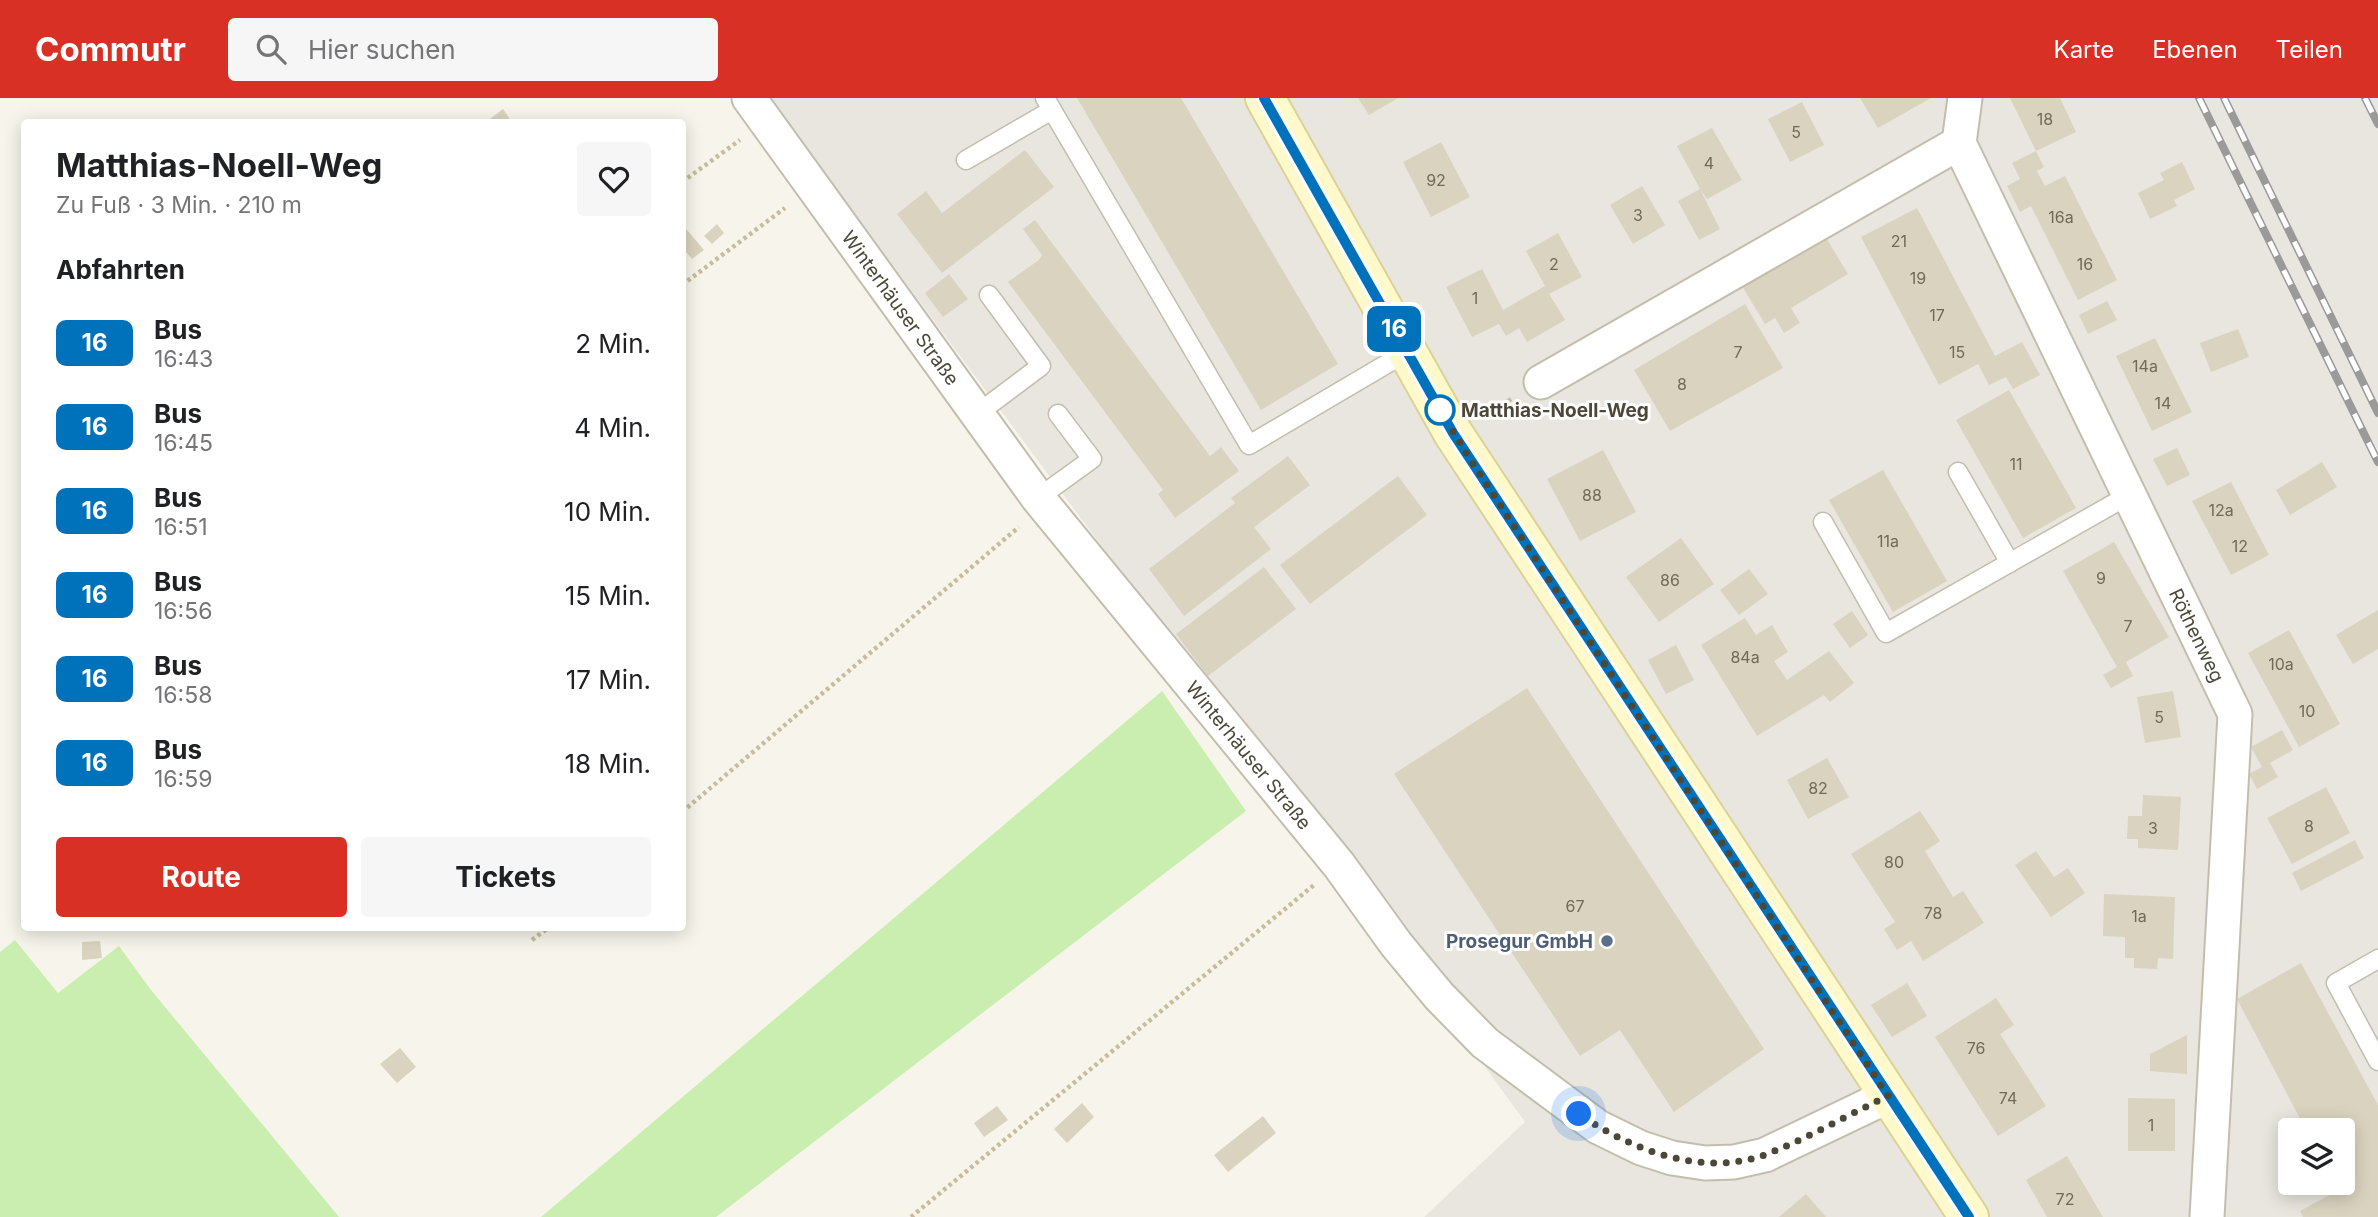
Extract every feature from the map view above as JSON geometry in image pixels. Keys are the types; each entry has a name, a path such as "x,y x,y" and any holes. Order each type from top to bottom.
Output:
{"main road":[{"path":"1265,98 1453,433 1969,1217"}],"street":[{"path":"1541,382 1959,143 1965,98"},
{"name":"Winterhäuser Straße","path":"757,109 1041,502 1339,864 1396,944 1439,996 1485,1043 1598,1127 1641,1148 1672,1158 1705,1163 1734,1162 1765,1155 1888,1096"},
{"name":"Röthenweg","path":"1959,143 2235,714 2207,1217"}],"lane":[{"path":"966,160 1048,104 1249,445 1407,352"},
{"path":"977,414 1041,366 989,295"},
{"path":"1041,502 1091,459 1058,414"},
{"path":"1958,472 2010,563"},
{"path":"1823,522 1886,632 2129,495"},
{"path":"2378,959 2336,983 2378,1061"}],"path":[{"path":"686,178 757,109"},
{"path":"686,282 778,211 799,201 822,200"},
{"path":"1453,433 1541,382"},
{"path":"686,809 1041,502"},
{"path":"911,1217 1339,864"},
{"path":"533,940 544,931"}],"shaded area":[{"path":"768,98 2378,98 2378,1217 1424,1217 1525,1122 1339,865"}],"green space":[{"path":"1162,691 1246,811 716,1217 541,1217"},
{"path":"15,940 58,993 119,946 151,990 339,1217 0,1217 0,952"}],"building":[{"path":"1077,98 1181,98 1338,364 1261,410"},
{"path":"1358,98 1398,98 1369,115"},
{"path":"1860,98 1931,98 1878,128"},
{"path":"2010,98 2060,98 2076,132 2036,151"},
{"path":"1802,102 1824,145 1790,162 1768,119"},
{"path":"503,109 510,119 490,119"},
{"path":"1712,128 1742,180 1707,199 1677,146"},
{"path":"1441,142 1470,197 1431,217 1403,162"},
{"path":"1025,150 1054,187 942,273 897,214 926,191 942,213"},
{"path":"2036,151 2044,167 2037,171 2045,186 2065,176 2117,280 2078,300 2031,206 2020,212 2007,186 2020,179 2012,163"},
{"path":"2182,162 2195,189 2174,200 2177,206 2150,219 2138,193 2164,180 2160,173"},
{"path":"1642,186 1665,225 1633,244 1610,205"},
{"path":"1700,189 1720,229 1699,240 1678,201"},
{"path":"1917,208 1995,356 2022,342 2040,375 2013,389 2006,377 1989,385 1978,364 1939,385 1861,237"},
{"path":"1035,220 1210,456 1221,447 1239,471 1175,518 1158,494 1163,490 1008,282 1042,255 1023,229"},
{"path":"717,224 724,233 712,244 704,236"},
{"path":"686,229 704,250 692,259 686,252"},
{"path":"1558,233 1582,277 1549,294 1565,320 1527,342 1519,328 1506,336 1499,324 1472,337 1446,287 1482,269 1503,310 1545,286 1526,251"},
{"path":"1825,236 1848,274 1791,308 1800,323 1784,333 1775,318 1765,324 1742,286"},
{"path":"949,274 968,299 943,317 925,293"},
{"path":"2107,301 2117,320 2088,334 2079,315"},
{"path":"1745,304 1783,368 1670,431 1634,370"},
{"path":"2238,329 2249,357 2211,372 2200,343"},
{"path":"2155,338 2192,412 2152,431 2116,356"},
{"path":"2009,390 2076,508 2023,538 1956,420"},
{"path":"2177,448 2190,475 2167,486 2153,459"},
{"path":"1603,450 1636,512 1580,541 1547,479"},
{"path":"1288,456 1310,485 1254,527 1271,549 1184,616 1149,569 1235,503 1231,498"},
{"path":"2322,462 2337,487 2290,515 2276,490"},
{"path":"1883,470 1947,581 1893,612 1829,500"},
{"path":"1398,476 1427,515 1310,604 1280,565"},
{"path":"2231,482 2269,555 2231,575 2192,501"},
{"path":"1681,538 1714,584 1659,622 1626,577"},
{"path":"2114,542 2169,637 2126,662 2133,676 2111,688 2103,675 2117,667 2063,571"},
{"path":"1264,567 1296,609 1208,676 1176,634"},
{"path":"1749,569 1768,594 1739,615 1720,590"},
{"path":"2378,610 2378,649 2353,664 2336,635"},
{"path":"1852,611 1868,635 1850,648 1833,624"},
{"path":"1745,618 1756,635 1772,625 1788,652 1774,661 1787,680 1829,651 1854,683 1830,702 1824,695 1757,736 1701,645"},
{"path":"2289,630 2340,724 2299,747 2248,653"},
{"path":"1676,645 1694,680 1666,694 1648,660"},
{"path":"1527,688 1764,1049 1674,1112 1620,1030 1580,1056 1394,774"},
{"path":"2173,691 2181,737 2145,743 2137,697"},
{"path":"2282,730 2293,750 2270,763 2278,777 2257,789 2249,774 2262,767 2251,747"},
{"path":"1827,758 1849,797 1808,819 1787,780"},
{"path":"2326,787 2350,833 2292,864 2267,818"},
{"path":"2143,795 2181,797 2178,850 2138,848 2138,839 2127,839 2128,816 2142,816"},
{"path":"1920,811 1940,841 1925,851 1953,897 1963,891 1984,923 1923,961 1911,941 1897,950 1884,929 1895,922 1851,854"},
{"path":"2355,840 2364,858 2301,891 2292,873"},
{"path":"2036,851 2054,877 2068,868 2085,893 2051,917 2015,865"},
{"path":"2104,894 2175,897 2173,959 2158,958 2157,969 2134,968 2134,958 2125,958 2125,937 2103,936"},
{"path":"100,941 102,958 82,960 82,942"},
{"path":"2301,963 2378,1105 2378,1217 2303,1217 2300,1211 2330,1195 2355,1195 2355,1118 2300,1118 2237,999"},
{"path":"1907,983 1927,1016 1892,1037 1871,1005"},
{"path":"1996,998 2014,1025 2000,1034 2046,1106 1998,1136 1935,1037"},
{"path":"2187,1035 2187,1074 2150,1071 2150,1054"},
{"path":"400,1048 416,1067 397,1083 380,1064"},
{"path":"2128,1098 2175,1099 2175,1151 2128,1151"},
{"path":"1082,1103 1094,1117 1067,1143 1054,1129"},
{"path":"997,1106 1008,1120 984,1137 974,1123"},
{"path":"1263,1116 1276,1133 1228,1172 1214,1155"},
{"path":"2067,1156 2103,1217 2047,1217 2026,1180"},
{"path":"1806,1194 1826,1217 1779,1217"}],"railway":[{"path":"2199,98 2378,462"},
{"path":"2224,98 2378,413"},
{"path":"2365,98 2378,124"}],"bus line":[{"name":"16","path":"1264,98 1453,433 1969,1217"}],"place":[{"name":"Matthias-Noell-Weg","path":"1440,410"},
{"name":"Prosegur GmbH","path":"1607,941"}],"route":[{"path":"1440,410 1888,1096 1765,1155 1734,1162 1705,1163 1672,1158 1641,1148 1598,1127 1579,1114"}]}
